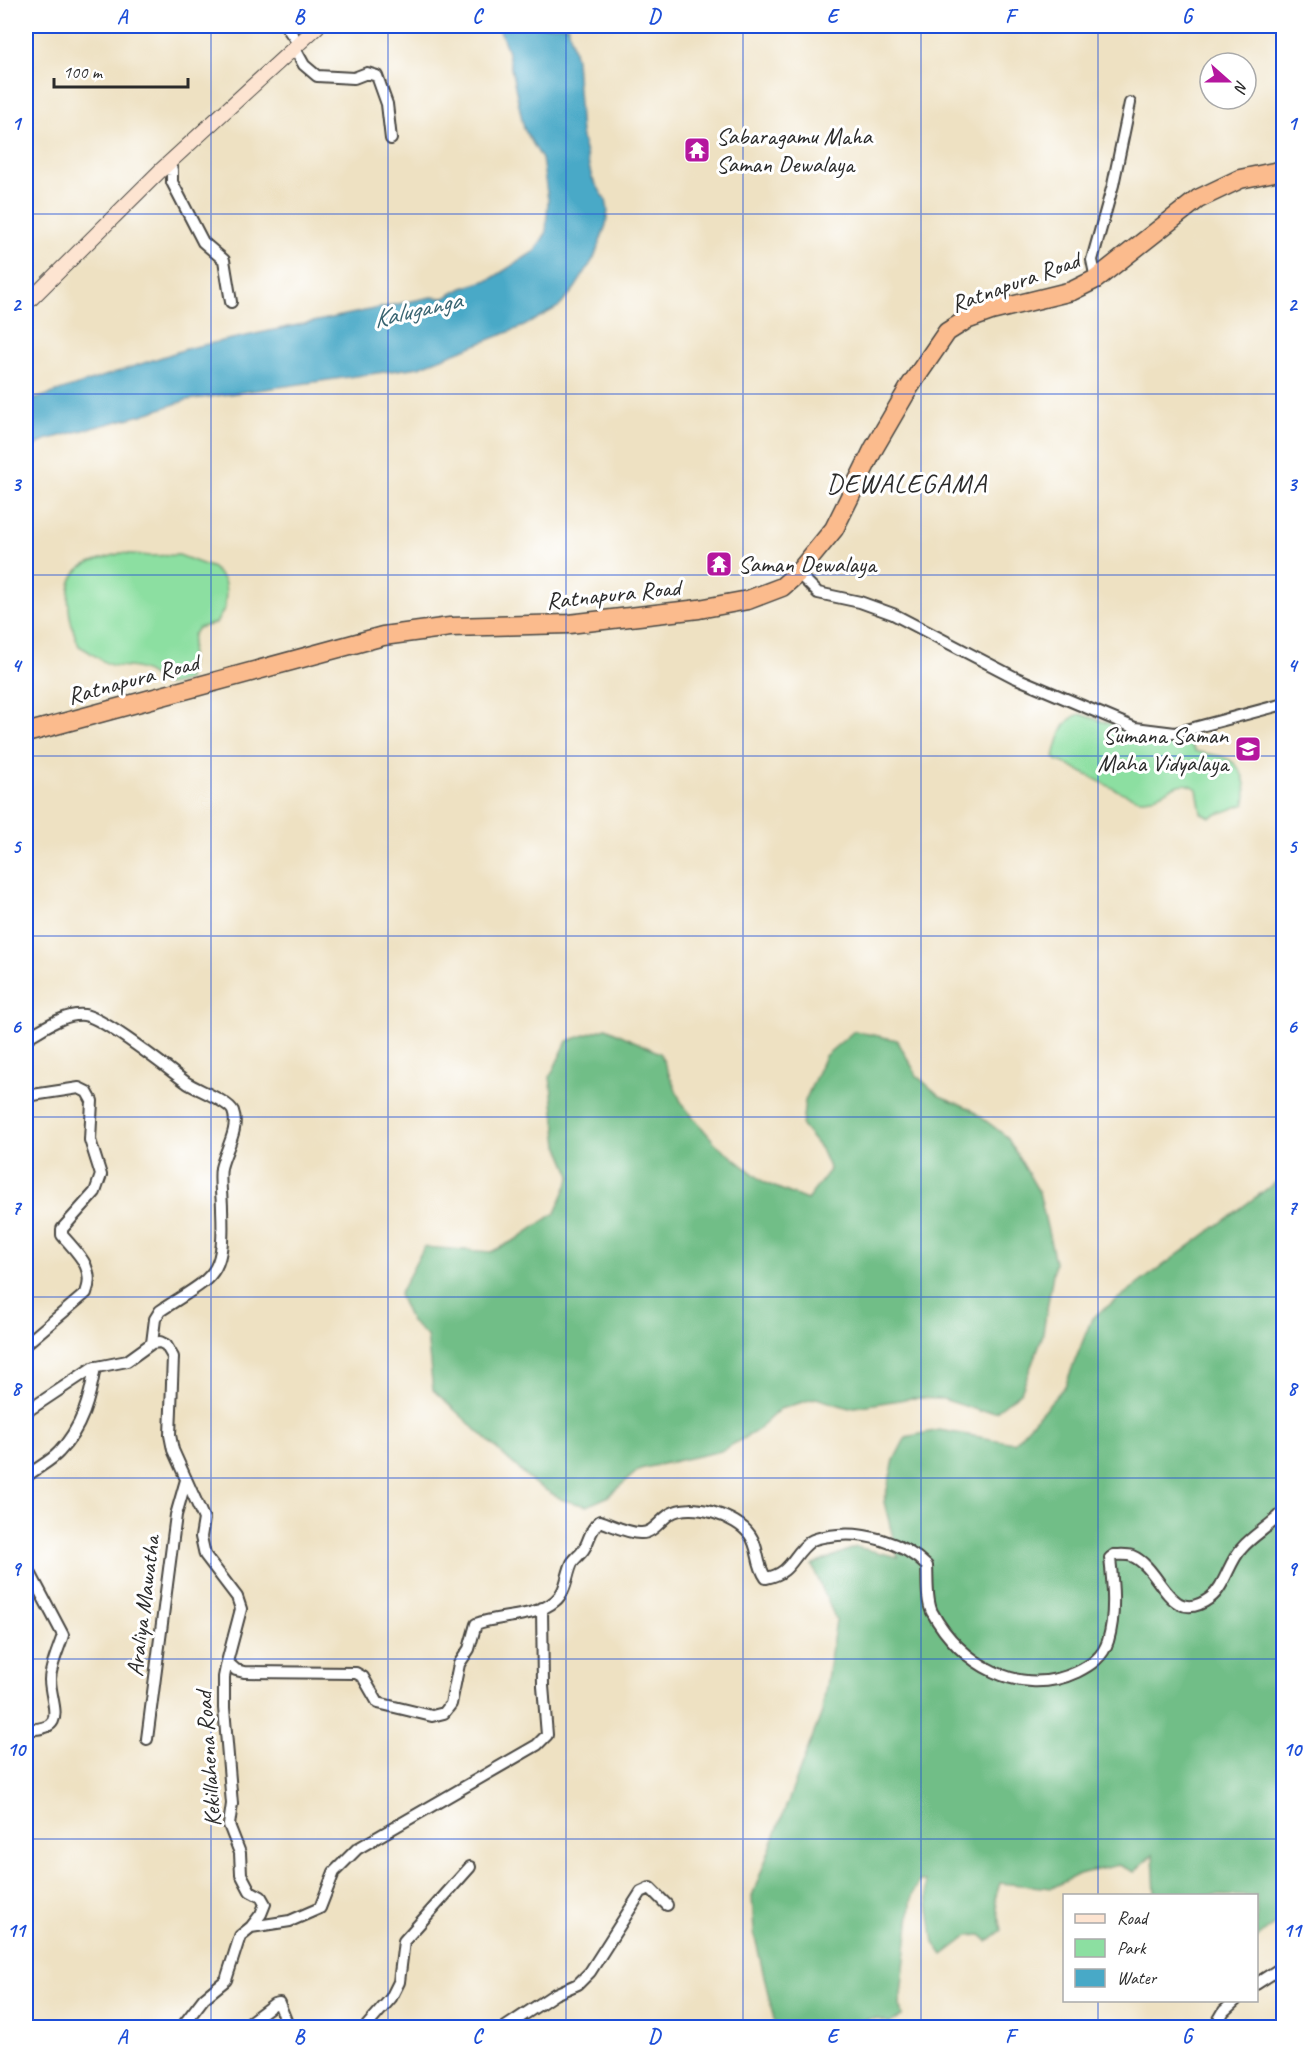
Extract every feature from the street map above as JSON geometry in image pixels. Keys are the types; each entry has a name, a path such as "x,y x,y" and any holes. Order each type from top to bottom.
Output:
{"highway":[{"name":"Ratnapura Road","path":"26,733 383,636 450,627 569,624 699,609 748,600 782,587 798,573 834,529 874,448 910,386 947,332 966,320 992,310 1072,291 1096,279 1198,199 1240,179 1284,170"}],"street":[{"path":"286,26 304,65 317,76 354,78 367,73 377,76 387,105 391,139"},
{"path":"26,304 163,169 318,26"},
{"path":"1096,279 1092,260 1113,185 1130,103"},
{"path":"163,169 172,170 172,182 203,242 224,260 231,302"},
{"path":"798,573 818,593 860,602 893,614 1014,677 1135,728 1175,733 1284,704"},
{"path":"26,1038 69,1016 86,1015 112,1029 200,1092 227,1104 232,1110 236,1124 221,1170 224,1241 221,1262 210,1278 160,1311 155,1319 152,1343"},
{"path":"26,1096 79,1088 87,1092 92,1101 90,1140 101,1175 95,1192 62,1229 62,1235 88,1268 90,1282 86,1293 26,1344"},
{"path":"26,1412 95,1367 127,1361 152,1343 166,1345 173,1357 170,1435 173,1450 204,1519 201,1537 205,1555 237,1597 241,1609 227,1662 236,1670 244,1672 356,1673 363,1677 378,1703 432,1716 444,1713 451,1704 459,1664 469,1649 476,1624 542,1608 555,1602 563,1593 573,1562 585,1548 592,1528 600,1521 640,1533 652,1529 671,1513 683,1510 700,1510 733,1518 750,1535 757,1551 758,1566 766,1578 781,1575 812,1540 840,1534 867,1535 914,1554 927,1566 930,1609 945,1632 966,1656 1020,1681 1039,1684 1059,1681 1090,1666 1099,1658 1108,1641 1114,1595 1110,1558 1114,1555 1131,1555 1143,1563 1172,1601 1178,1605 1196,1605 1211,1597 1242,1548 1269,1527 1284,1511"},
{"path":"26,1477 58,1453 75,1432 90,1396 95,1367"},
{"name":"Araliya Mawatha","path":"147,1739 176,1515 186,1480"},
{"path":"26,1565 63,1635 50,1680 56,1703 55,1712 49,1725 42,1730 26,1729"},
{"path":"251,1928 290,1921 320,1908 334,1872 357,1849 537,1745 547,1735 543,1686 542,1608"},
{"name":"Kekillahena Road","path":"181,2028 204,1998 226,1980 240,1936 251,1928 265,1904 261,1897 250,1891 241,1874 240,1854 229,1824 232,1804 224,1708 224,1677 227,1662"},
{"path":"365,2028 392,1998 399,1982 404,1941 470,1867"},
{"path":"504,2028 555,1994 578,1984 590,1972 641,1892 650,1888 667,1905"},
{"path":"1258,1983 1284,1966"},
{"path":"1214,2028 1224,2011 1235,2002"},
{"path":"242,2028 274,2004 279,2003 289,2028"}],"green space":[{"path":"121,553 150,556 179,555 213,568 224,580 225,608 216,623 198,628 193,635 188,680 177,684 163,684 139,669 107,664 79,646 72,626 68,603 71,581 85,565"},
{"path":"1080,714 1141,734 1187,740 1195,751 1230,760 1243,776 1246,790 1245,804 1210,817 1201,813 1197,789 1190,785 1176,786 1149,798 1135,798 1058,761 1054,757 1062,731 1069,720"},
{"path":"606,1028 660,1053 682,1104 715,1143 765,1183 807,1200 830,1170 821,1149 802,1126 805,1101 825,1056 854,1031 897,1040 918,1077 940,1096 969,1108 1007,1137 1039,1192 1055,1262 1042,1338 1021,1392 996,1411 980,1411 943,1399 912,1398 849,1408 816,1398 780,1409 755,1432 721,1451 640,1469 607,1497 587,1506 563,1500 535,1484 433,1390 427,1336 411,1322 399,1295 424,1247 491,1252 517,1239 555,1213 571,1176 558,1145 550,1077 567,1041"},
{"path":"1283,1177 1283,1916 1258,1937 1258,1894 1155,1894 1153,1854 1134,1872 1119,1865 1079,1874 1052,1888 1000,1883 995,1899 1002,1930 988,1941 981,1935 968,1936 943,1955 934,1943 925,1881 919,1881 912,1896 900,2004 902,2016 890,2023 870,2019 861,2021 852,2027 776,2028 754,1933 752,1896 822,1712 836,1620 812,1565 856,1547 898,1557 884,1502 894,1460 906,1437 939,1430 1014,1443 1065,1386 1092,1318"}],"water":[{"name":"Kaluganga","path":"498,26 568,26 576,59 581,134 592,178 606,200 608,210 606,225 594,258 575,288 560,306 524,326 419,367 187,400 142,415 45,440 26,452 26,402 189,348 431,297 444,298 462,288 491,279 535,251 546,233 548,200 542,159 524,129 507,49"}],"place":[{"name":"Sabaragamu Maha Saman Dewalaya","path":"697,150"},
{"name":"Saman Dewalaya","path":"719,564"},
{"name":"Sumana Saman Maha Vidyalaya","path":"1248,749"}],"district":[{"name":"DEWALEGAMA","path":"907,483"}]}
